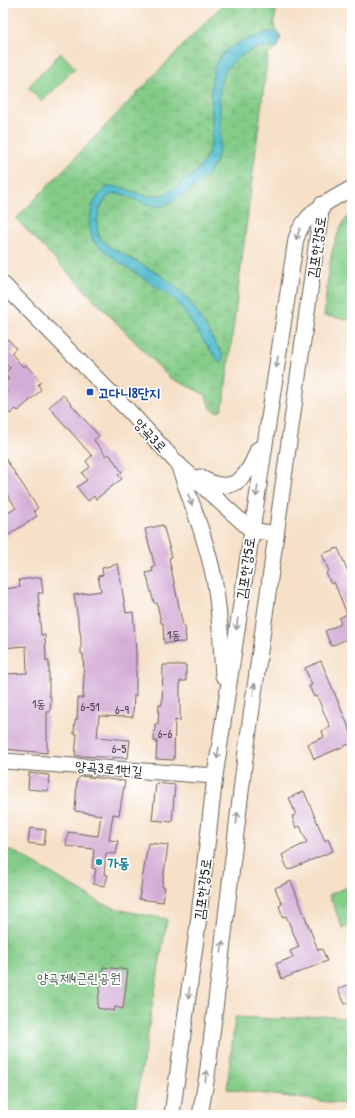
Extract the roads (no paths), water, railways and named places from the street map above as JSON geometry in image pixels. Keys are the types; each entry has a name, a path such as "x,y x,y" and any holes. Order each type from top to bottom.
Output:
{"street":[{"path":"322,204 352,188"},
{"name":"김포한강5로","path":"172,1115 197,931 215,776 296,239 303,222 322,204"},
{"name":"김포한강5로","path":"200,1115 208,1068 244,766 322,204"},
{"name":"양곡3로","path":"3,284 129,411 177,463 251,530"},
{"path":"177,463 212,485 224,486 237,483 247,474 269,420"},
{"path":"177,463 208,553 214,578 220,614 225,708"},
{"path":"251,530 276,534"},
{"name":"양곡3로1번길","path":"3,761 215,776"}],"water":[{"path":"268,32 276,32 280,38 279,45 259,48 247,53 230,65 223,75 220,88 220,147 216,162 207,176 198,185 184,194 171,202 159,206 153,206 120,194 110,195 103,203 99,213 97,226 101,239 106,244 148,268 182,292 193,306 222,353 223,361 221,363 215,357 176,300 113,258 93,241 89,226 92,206 98,196 107,187 120,187 147,196 160,195 174,189 197,170 205,160 212,139 211,89 213,72 216,64 225,52 236,44"}],"place":[{"name":"고다니8단지","path":"90,392"},
{"name":"가동","path":"99,862"}],"park label":[{"name":"양곡제4근린공원","path":"79,977"}]}
